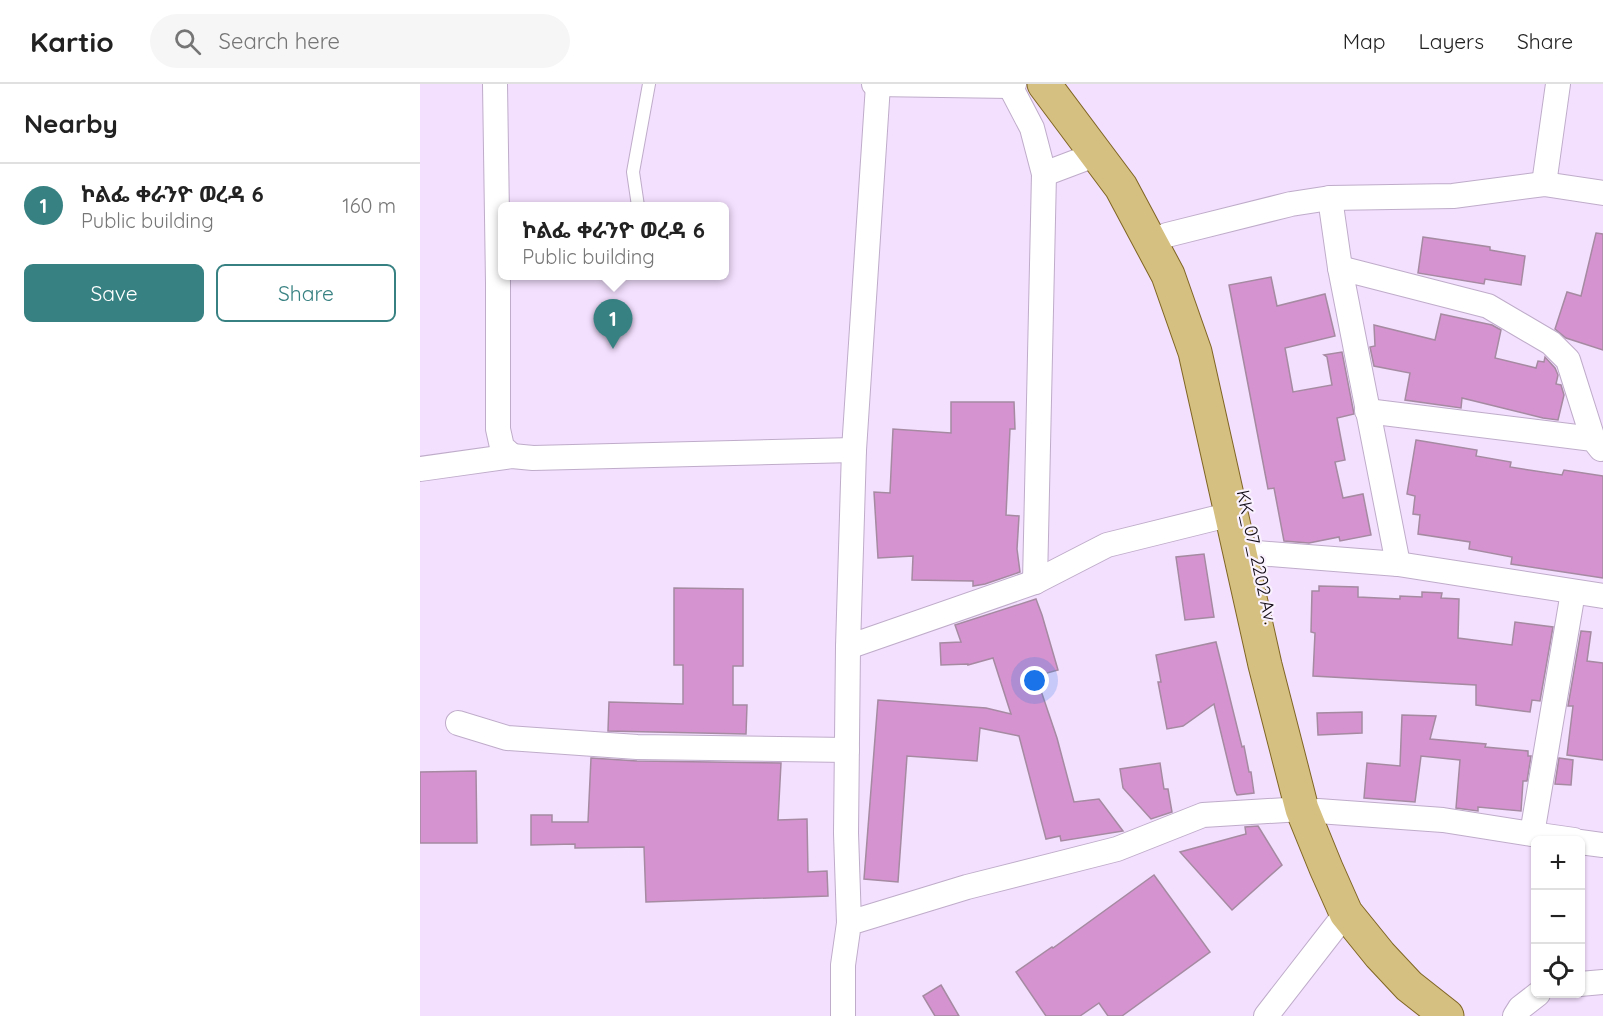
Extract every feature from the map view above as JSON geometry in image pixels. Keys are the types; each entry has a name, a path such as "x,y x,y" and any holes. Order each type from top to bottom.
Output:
{"main road":[{"path":"1044,84 1120,187 1168,275 1195,352 1265,665 1310,810 1346,913 1409,987 1447,1016"},
{"name":"KK_07_2202 Av.","path":"1068,84 1137,183 1167,235 1186,270 1215,354 1310,810 1345,881 1383,945 1424,987 1461,1016"}],"street":[{"path":"495,84 498,429 502,447 512,456"},
{"path":"843,1016 843,965 849,923 846,833 848,647 854,450 876,84 1012,85 1032,128 1044,174 1035,582"},
{"path":"1544,184 1558,84"},
{"path":"1044,174 1096,154"},
{"path":"1167,235 1291,204 1330,198 1453,196 1544,184 1603,193"},
{"path":"1330,198 1340,268 1398,564"},
{"path":"1340,268 1488,306 1551,343 1568,360 1598,445 1367,411"},
{"path":"420,469 512,456 532,458 854,450"},
{"path":"848,647 1035,582 1107,545 1232,514"},
{"path":"1257,554 1398,564 1603,596"},
{"path":"1532,834 1573,592"},
{"path":"458,723 507,738 637,747 847,750"},
{"path":"849,923 967,887 1117,849 1203,815 1310,810 1443,820 1546,836"},
{"path":"1585,843 1603,845"},
{"path":"1266,1016 1346,913"},
{"path":"1585,984 1603,982"},
{"path":"1515,1016 1520,1008 1532,998"}],"lane":[{"path":"637,202 633,172 649,84"}],"building":[{"path":"1596,233 1603,234 1603,350 1566,338 1555,329 1567,292 1581,296"},
{"path":"1423,237 1490,247 1490,250 1525,256 1521,285 1485,279 1484,284 1418,273"},
{"path":"1271,277 1277,306 1325,294 1335,336 1285,348 1293,392 1332,385 1327,357 1324,355 1342,352 1354,414 1337,418 1345,460 1335,462 1343,498 1363,494 1371,535 1340,541 1339,537 1309,543 1284,541 1274,488 1268,489 1229,285"},
{"path":"1441,314 1492,325 1501,330 1495,358 1536,368 1538,361 1544,362 1545,357 1555,368 1558,375 1556,384 1561,385 1564,395 1558,420 1462,398 1461,408 1405,400 1410,373 1374,366 1370,347 1375,346 1374,325 1435,340"},
{"path":"951,402 1014,402 1015,429 1010,429 1006,515 1019,516 1017,549 1020,572 973,586 973,581 912,580 913,556 878,558 874,492 890,493 893,429 951,433"},
{"path":"1416,440 1477,450 1476,456 1511,462 1510,467 1562,475 1564,470 1603,476 1603,578 1511,564 1512,557 1469,549 1470,542 1418,534 1420,515 1413,514 1415,496 1407,494"},
{"path":"1204,554 1214,617 1185,620 1176,557"},
{"path":"1319,586 1358,587 1358,597 1400,599 1400,596 1422,597 1422,592 1442,593 1441,598 1459,599 1458,638 1512,645 1515,622 1553,627 1540,701 1532,700 1530,712 1476,705 1476,685 1313,676 1315,633 1311,632 1312,591 1319,591"},
{"path":"674,588 743,589 743,666 733,666 733,705 747,705 746,734 608,731 609,702 683,704 683,665 674,665"},
{"path":"1036,599 1058,670 1036,676 1057,738 1074,802 1099,799 1123,831 1061,841 1060,836 1046,839 1019,736 980,728 977,761 907,756 898,882 864,879 878,700 986,708 1011,714 993,658 968,665 941,665 940,643 961,642 955,625"},
{"path":"1581,631 1591,632 1587,661 1603,663 1603,760 1567,755 1573,706 1568,706"},
{"path":"1216,642 1242,747 1244,746 1249,772 1251,772 1254,793 1237,795 1235,791 1214,704 1183,726 1167,729 1158,682 1161,682 1156,655"},
{"path":"1362,712 1362,733 1318,735 1317,713"},
{"path":"1402,715 1436,716 1430,739 1486,744 1485,747 1528,751 1528,756 1531,756 1527,781 1523,781 1521,811 1478,807 1478,811 1456,808 1460,760 1421,756 1415,802 1364,798 1367,763 1400,766"},
{"path":"591,758 781,763 778,820 807,819 808,872 827,871 828,896 646,902 644,847 575,848 575,844 531,845 531,815 552,815 552,822 588,822"},
{"path":"1559,758 1573,760 1571,785 1555,784"},
{"path":"1160,763 1164,789 1168,789 1172,812 1151,819 1123,788 1120,769"},
{"path":"476,771 477,843 420,843 420,772"},
{"path":"1258,826 1282,865 1232,910 1180,852 1246,834 1245,827"},
{"path":"1154,875 1210,952 1122,1016 1108,1016 1099,1003 1080,1016 1046,1016 1016,972"},
{"path":"941,985 959,1016 935,1016 923,996"}],"place":[{"name":"ኮልፌ ቀራንዮ ወረዳ 6","path":"613,349"}]}
